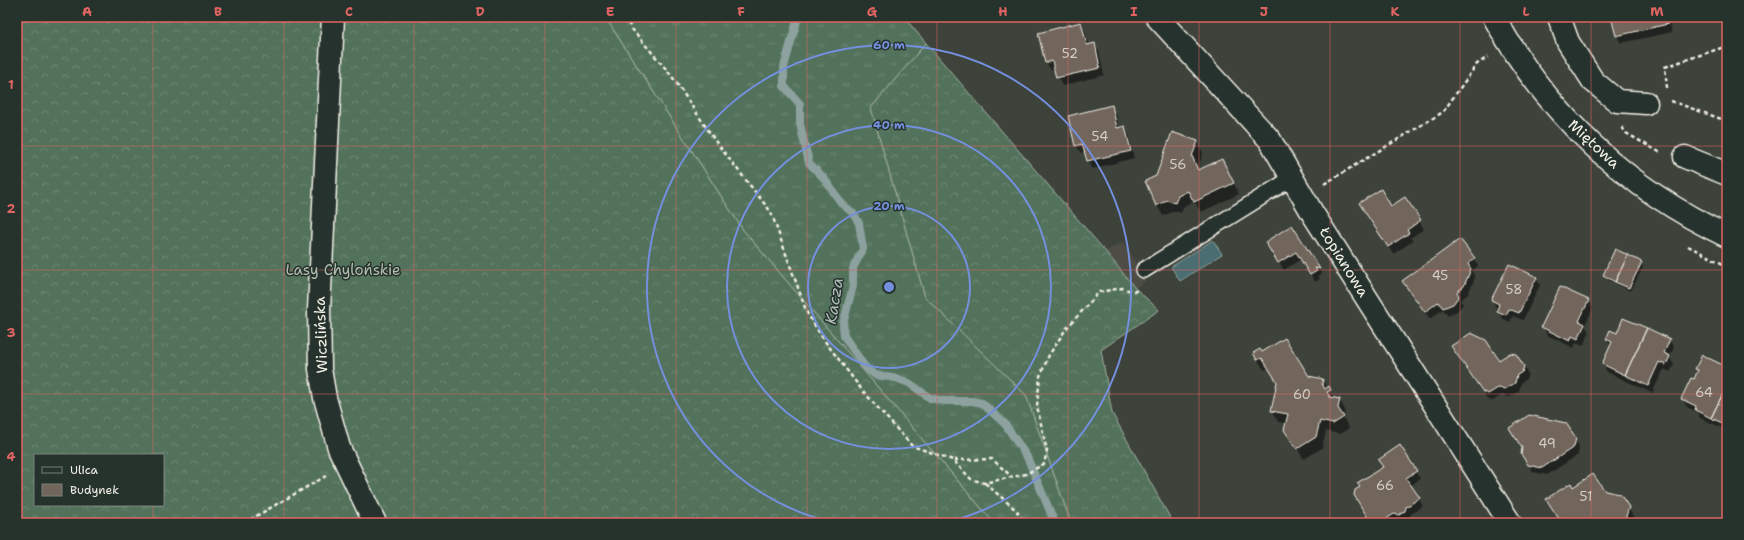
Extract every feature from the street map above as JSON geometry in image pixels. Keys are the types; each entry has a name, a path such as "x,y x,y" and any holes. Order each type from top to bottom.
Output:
{"street":[{"name":"Wiczlińska","path":"333,17 321,252 319,342 320,369 332,429 346,465 375,523"},
{"name":"Łopianowa","path":"1157,17 1270,140 1298,187 1510,523"},
{"name":"Miętowa","path":"1494,17 1508,42 1544,95 1584,138 1612,164 1656,197 1702,225 1727,236"},
{"path":"1559,17 1568,42 1593,81 1617,102 1646,103"},
{"path":"1685,157 1727,174"}],"lane":[{"path":"1144,270 1298,187"}],"path":[{"path":"624,17 632,29 671,75 716,142 771,212 807,313 824,340 862,390 912,446 953,460 992,460 1013,477"},
{"path":"1667,94 1665,67 1727,46"},
{"path":"1298,187 1443,112 1477,64 1492,56"},
{"path":"1668,100 1727,121"},
{"path":"1617,102 1617,120 1626,132 1658,152 1685,157"},
{"path":"984,483 1026,474 1044,464 1047,452 1037,406 1040,376 1049,355 1066,329 1099,292 1122,288 1131,291 1138,291 1148,281 1144,270"},
{"path":"953,460 971,479 984,483 1016,510 1025,523"},
{"path":"244,523 346,465"}],"shaded area":[{"path":"1124,242 1146,281 1135,288 1105,251"}],"green space":[{"name":"Lasy Chylońskie","path":"17,17 605,17 743,230 994,523 17,523"},
{"path":"605,17 904,17 926,43 871,108 925,297 1026,395 1071,523 994,523 743,230"},
{"path":"926,43 1135,288 1159,310 1101,350 1112,413 1173,523 1071,523 1026,395 925,297 871,108"}],"water":[{"path":"1213,240 1222,254 1180,281 1171,267"}],"building":[{"path":"1611,17 1666,17 1668,24 1616,36"},
{"path":"1081,22 1087,45 1095,43 1100,68 1056,78 1052,61 1045,63 1038,33"},
{"path":"1112,105 1117,128 1125,126 1131,151 1087,161 1082,144 1075,146 1068,116"},
{"path":"1172,132 1198,141 1192,156 1198,170 1222,159 1234,183 1194,202 1188,191 1178,196 1175,203 1167,200 1156,206 1145,181 1156,176"},
{"path":"1381,189 1391,206 1405,197 1421,220 1407,230 1409,233 1388,247 1359,203"},
{"path":"1292,225 1320,269 1315,268 1317,271 1310,275 1296,252 1278,263 1265,242"},
{"path":"1460,239 1475,258 1468,264 1471,269 1464,286 1457,292 1459,296 1453,304 1443,308 1438,302 1425,312 1402,281"},
{"path":"1615,249 1628,255 1615,282 1603,275"},
{"path":"1628,255 1642,262 1629,288 1615,282"},
{"path":"1509,264 1537,277 1519,313 1509,309 1506,315 1497,311 1499,304 1491,300"},
{"path":"1560,287 1589,300 1579,321 1585,324 1578,339 1572,336 1570,341 1541,327"},
{"path":"1623,318 1647,328 1625,375 1602,364 1612,342 1606,339 1610,330 1617,333"},
{"path":"1647,328 1670,339 1664,353 1670,356 1666,365 1659,362 1648,386 1625,375"},
{"path":"1471,333 1486,340 1499,360 1510,353 1516,354 1524,366 1522,372 1517,375 1515,383 1505,389 1498,388 1488,394 1483,392 1451,346"},
{"path":"1285,338 1309,376 1323,379 1322,384 1325,389 1329,386 1331,390 1327,392 1330,397 1340,399 1338,408 1344,417 1333,424 1320,421 1316,437 1297,449 1284,430 1288,414 1271,411 1277,382 1262,358 1257,360 1253,353 1260,349 1262,352"},
{"path":"1702,355 1727,367 1727,385 1711,418 1695,410 1696,406 1681,399 1691,378 1694,379 1698,370 1695,369"},
{"path":"1727,385 1727,425 1711,418"},
{"path":"1529,415 1566,423 1576,438 1574,447 1542,468 1528,465 1521,454 1522,448 1509,428"},
{"path":"1400,445 1417,471 1406,478 1420,498 1406,507 1405,511 1399,515 1394,514 1380,523 1371,523 1354,495 1355,490 1360,487 1357,483 1383,467 1378,460"},
{"path":"1593,474 1605,491 1620,494 1629,507 1624,523 1567,523 1565,519 1561,522 1546,499 1571,483 1573,487"}],"waterway":[{"name":"Kacza","path":"798,17 784,67 784,86 800,104 800,124 809,163 823,177 842,204 853,213 859,223 863,249 853,268 853,286 843,324 844,336 865,367 875,375 896,378 909,383 930,398 944,401 972,401 982,403 1005,424 1027,457 1055,523"}]}
